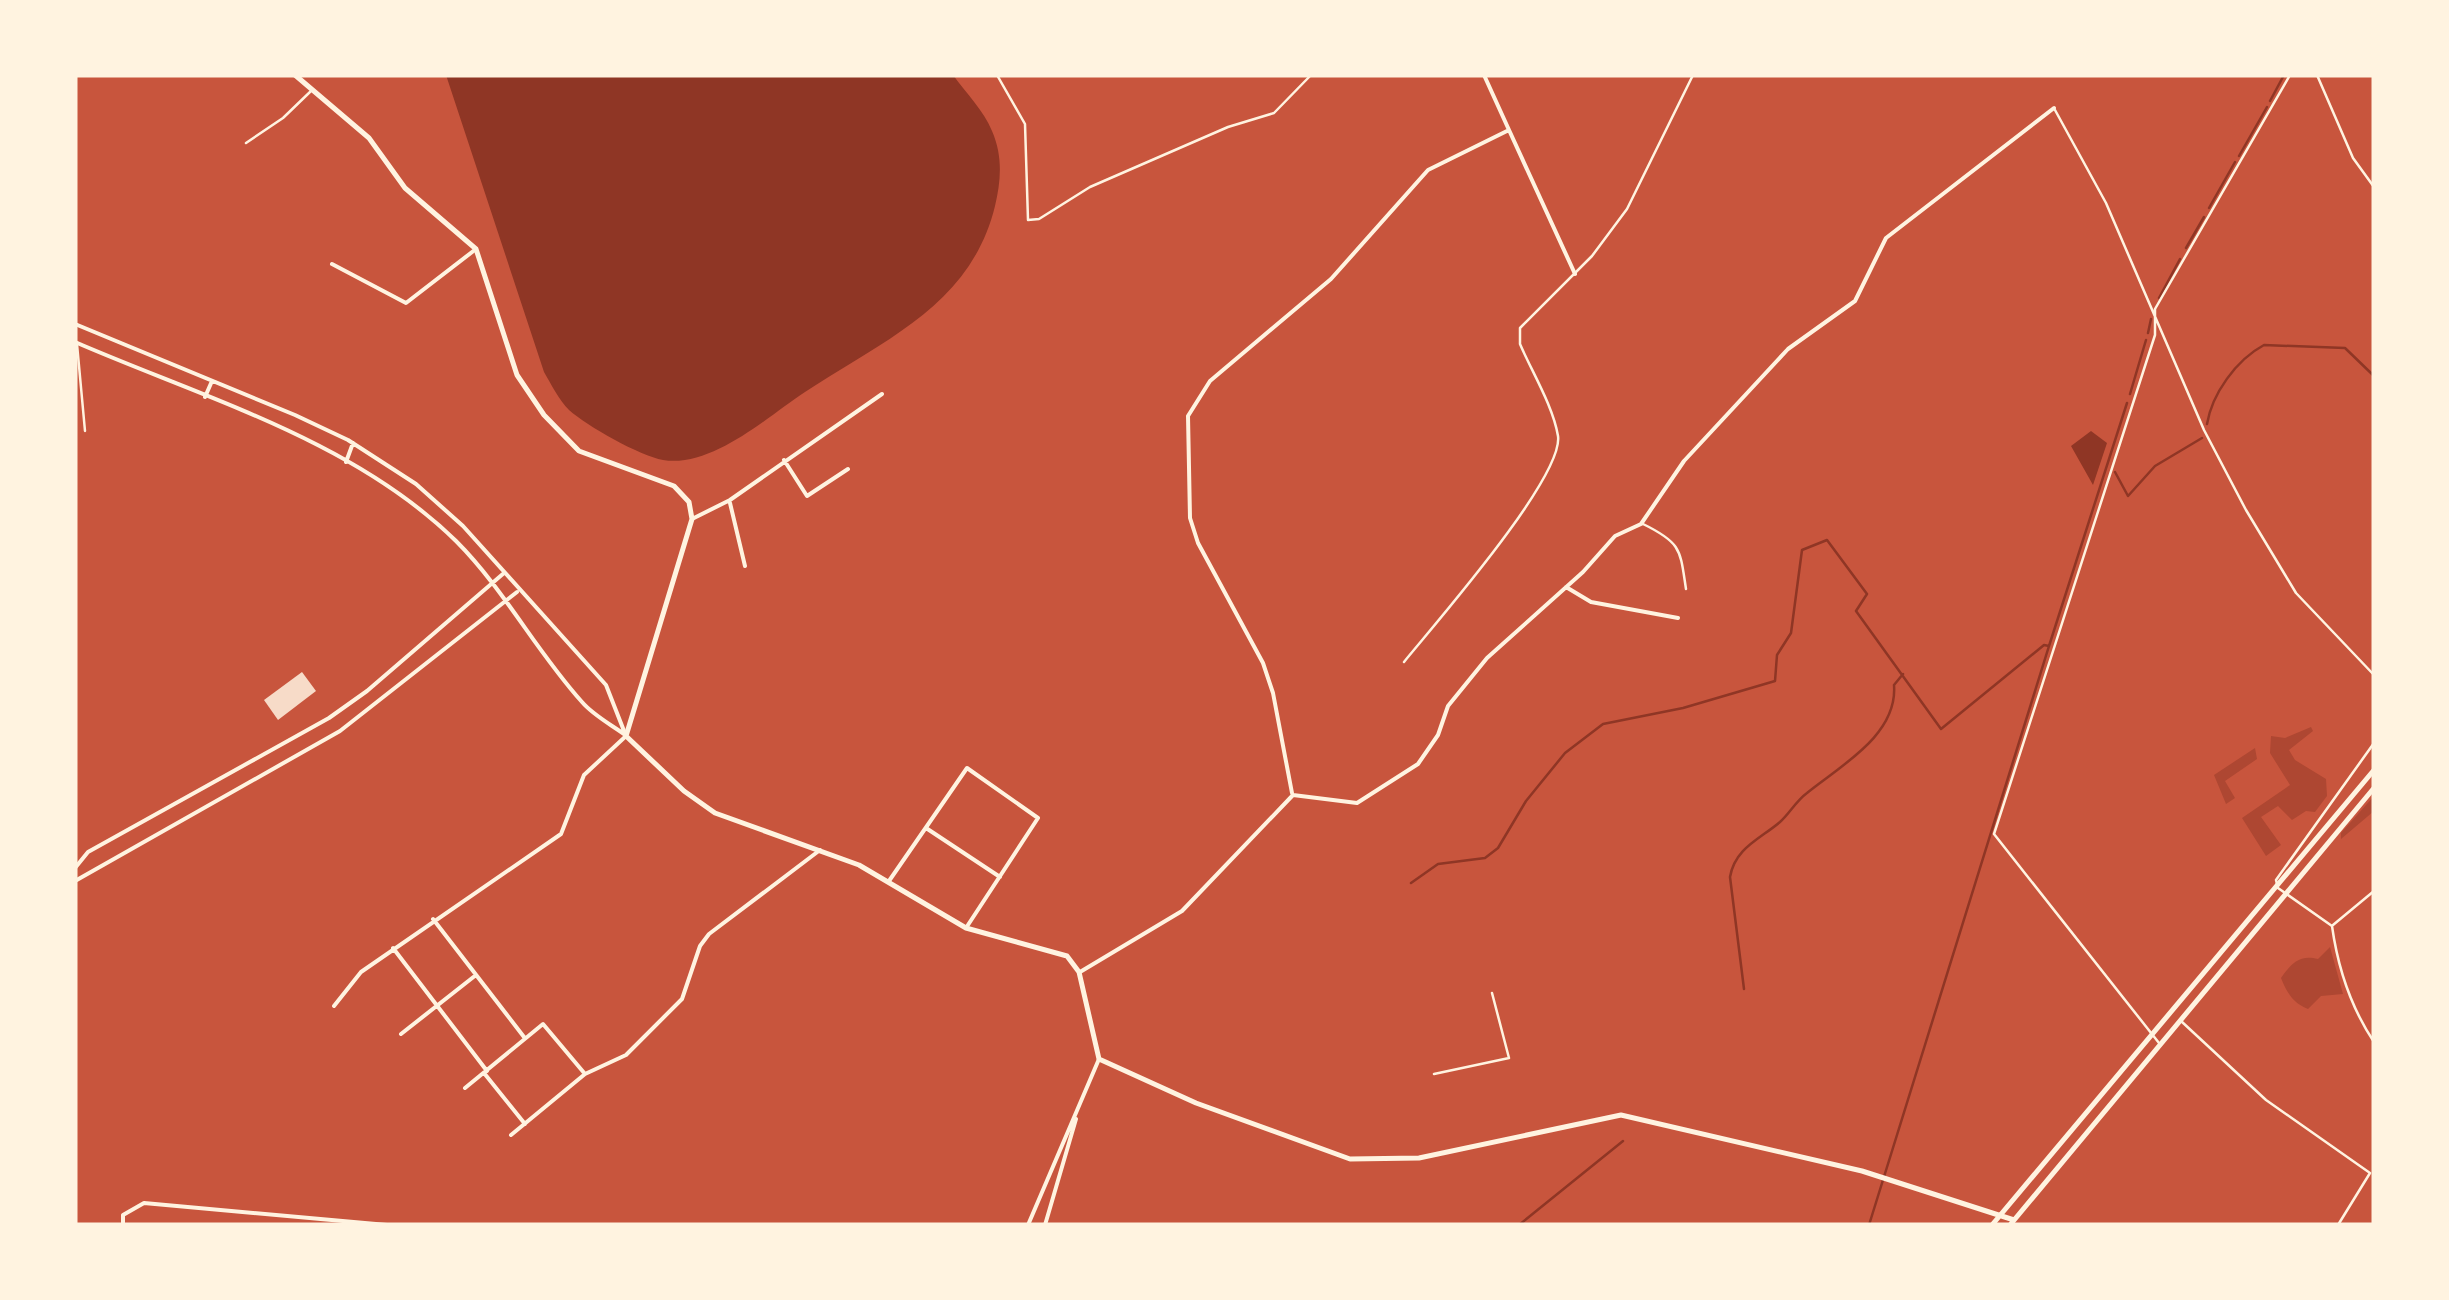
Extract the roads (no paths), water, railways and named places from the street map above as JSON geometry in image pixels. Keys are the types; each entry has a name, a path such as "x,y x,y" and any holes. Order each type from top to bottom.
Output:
{"street":[{"path":"296,75 369,138 405,188 476,249 517,375 544,415 579,451 674,486 688,502 692,519 626,736 584,775 561,834 361,972 334,1006"},
{"path":"1484,75 1575,274"},
{"path":"1293,795 1358,803 1418,764 1438,735 1448,706 1487,658 1566,587 1615,536 1641,524 1684,461 1788,348 1855,301 1886,238 2054,108"},
{"path":"1293,795 1273,693 1263,664 1198,543 1190,518 1188,416 1210,380 1331,279 1428,170 1509,130"},
{"path":"332,264 406,303 476,249"},
{"path":"75,324 352,443 416,484 463,526 606,686 626,736"},
{"path":"76,342 346,462 400,492 456,542 492,582 584,705 626,736 684,791 716,813 820,850 888,882 966,928 1051,948 1067,956 1080,972 1099,1059 1028,1225"},
{"path":"205,397 212,381"},
{"path":"692,519 730,500 882,394"},
{"path":"346,462 352,443"},
{"path":"784,460 806,496 848,469"},
{"path":"730,500 745,566"},
{"path":"75,868 88,852 332,716 367,691 504,573"},
{"path":"1566,587 1592,602 1678,618"},
{"path":"75,882 340,731 518,590"},
{"path":"332,716 340,731"},
{"path":"888,882 967,768 1038,818 966,928"},
{"path":"1992,1225 2374,770"},
{"path":"234,772 240,788"},
{"path":"1099,1059 1196,1102 1350,1159 1419,1158 1622,1115 1820,1160 2001,1214 2012,1222 2374,788"},
{"path":"1080,972 1182,911 1293,795"},
{"path":"926,828 1000,878"},
{"path":"511,1135 586,1074 626,1055 682,999 708,934 820,850"},
{"path":"433,919 524,1037"},
{"path":"393,948 524,1124"},
{"path":"401,1034 476,975"},
{"path":"465,1088 543,1024 586,1074"},
{"path":"1044,1225 1078,1110"},
{"path":"122,1225 124,1215 144,1204 386,1225"}],"lane":[{"path":"997,75 1025,124 1028,220 1039,219 1090,187 1228,127 1274,113 1311,75"},
{"path":"1404,662 1513,526 1555,454 1558,434 1520,344 1520,328 1575,274 1627,209 1692,75"},
{"path":"2160,1044 1994,834 2155,335 2155,309 2290,75"},
{"path":"2317,75 2353,158 2374,187"},
{"path":"246,142 283,118 312,90"},
{"path":"2054,108 2106,204 2155,309 2204,430 2284,576 2374,675"},
{"path":"76,342 85,431"},
{"path":"1641,524 1663,534 1682,555 1687,568 1686,589"},
{"path":"2374,743 2276,880 2286,896 2332,926 2343,980 2356,1015 2374,1042"},
{"path":"2332,926 2374,891"},
{"path":"1434,1074 1509,1058 1492,993"},
{"path":"2180,1020 2266,1100 2370,1173 2338,1225"}],"waterway":[{"path":"2270,101 2284,75"},
{"path":"2239,156 2267,107"},
{"path":"2209,208 2235,162"},
{"path":"2186,248 2204,217"},
{"path":"2159,298 2180,259"},
{"path":"2148,333 2151,319"},
{"path":"2130,394 2146,340"},
{"path":"2207,424 2227,379 2244,359 2264,345 2345,348 2374,376"},
{"path":"2049,646 2127,403"},
{"path":"2115,472 2128,496 2155,466 2202,438"},
{"path":"1411,883 1438,864 1485,858 1498,848 1526,801 1565,753 1603,724 1683,708 1775,681 1777,655 1791,633 1802,550 1827,540 1867,594 1856,611 1941,729 2044,645 2049,646 1869,1225"},
{"path":"1744,989 1730,877 1737,859 1803,796 1877,734 1893,703 1894,685 1903,674"},
{"path":"1519,1225 1623,1141"}]}
